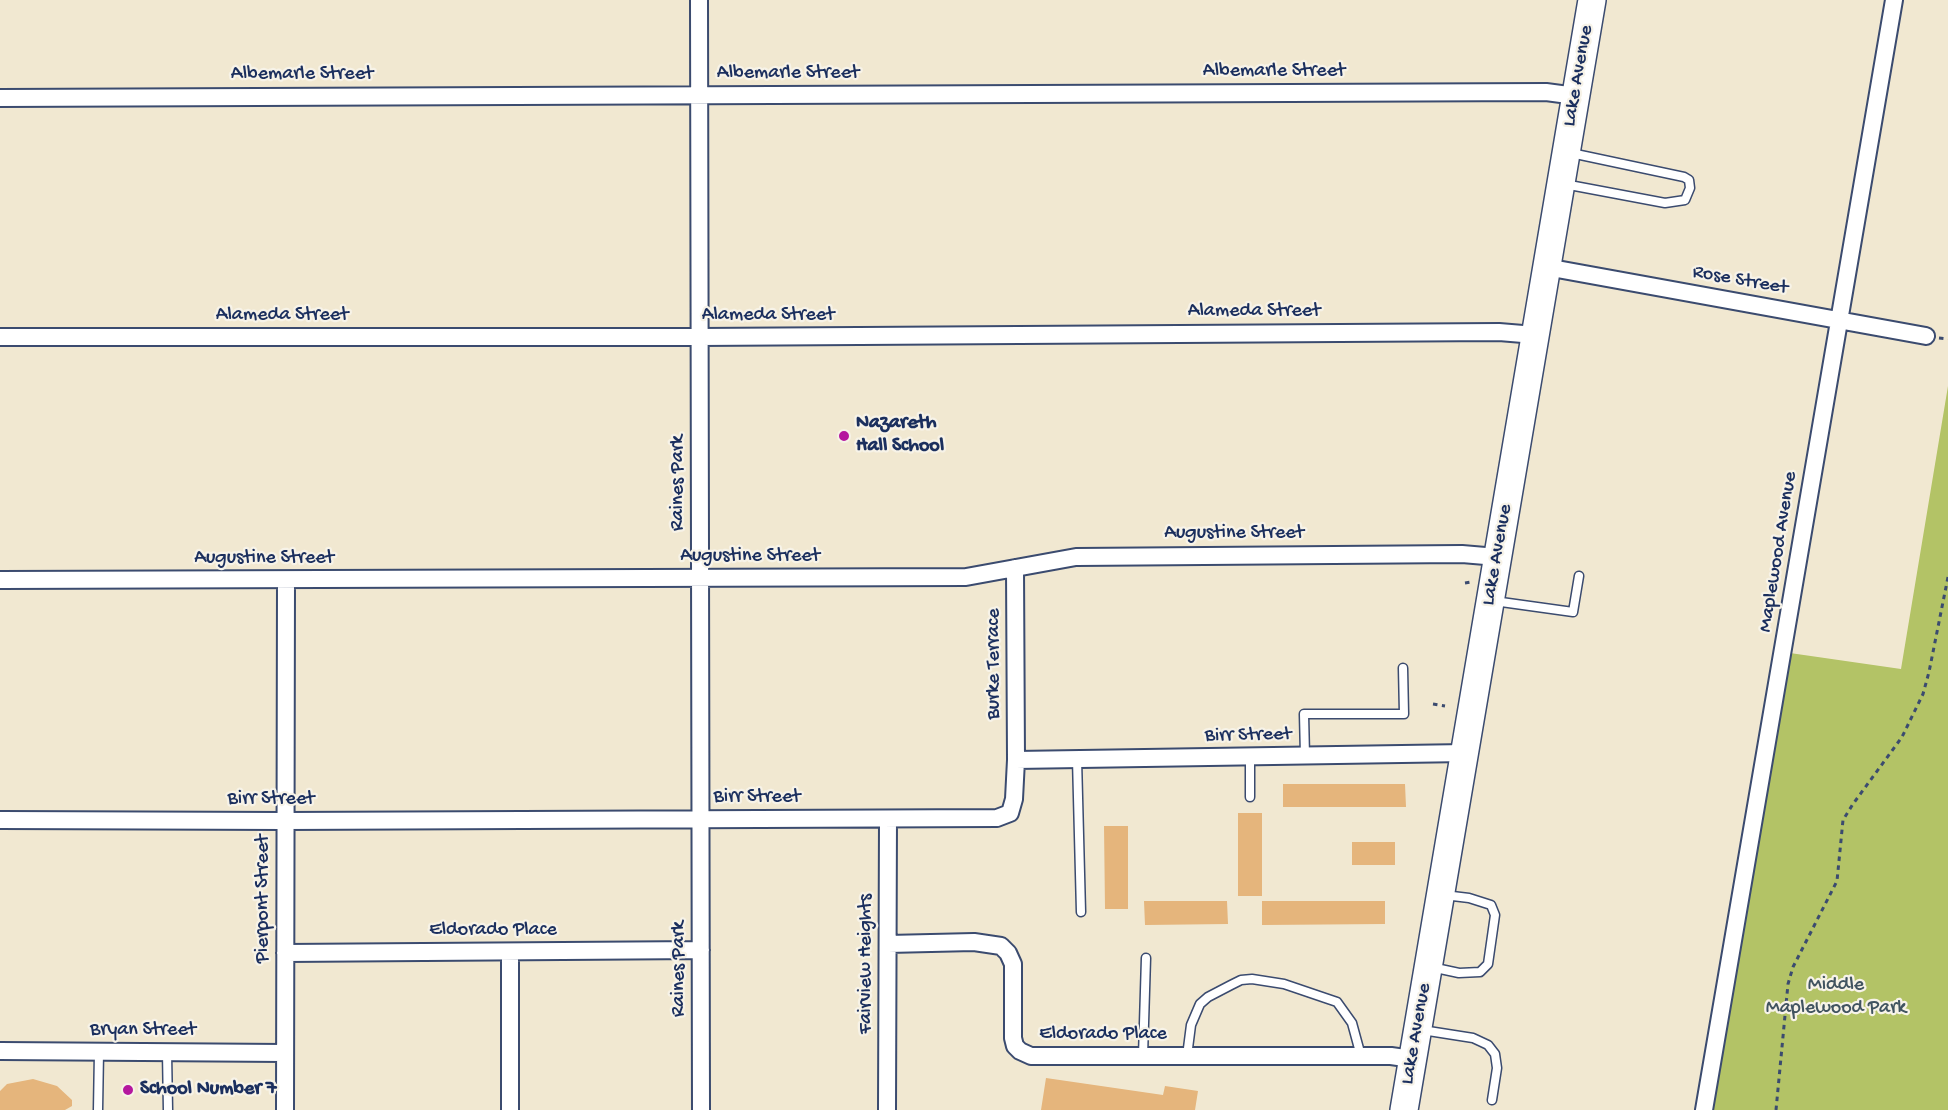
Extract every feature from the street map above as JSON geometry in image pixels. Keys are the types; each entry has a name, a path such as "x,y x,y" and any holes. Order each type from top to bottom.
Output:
{"main road":[{"name":"Lake Avenue","path":"1404,1110 1466,753 1481,591 1497,557 1592,0"}],"street":[{"name":"Raines Park","path":"699,0 701,1110"},
{"name":"Maplewood Avenue","path":"1704,1110 1894,0"},
{"name":"Albemarle Street","path":"0,98 1546,92 1576,96"},
{"name":"Rose Street","path":"1546,267 1926,336"},
{"name":"Alameda Street","path":"0,337 699,337 1499,332 1535,335"},
{"name":"Augustine Street","path":"0,580 966,577 1076,557 1462,554 1497,557"},
{"name":"Burke Terrace","path":"1015,568 1016,760"},
{"name":"Pierpont Street","path":"285,1110 286,580"},
{"name":"Birr Street","path":"0,820 997,818 1013,809 1016,760 1466,753"},
{"name":"Fairview Heights","path":"887,1110 888,819"},
{"name":"Eldorado Place","path":"888,944 974,942 1001,946 1008,953 1013,964 1012,1038 1020,1051 1039,1057 1361,1056 1412,1059"},
{"name":"Eldorado Place","path":"285,953 700,950"},
{"path":"510,951 510,1110"},
{"name":"Bryan Street","path":"0,1051 285,1053"}],"lane":[{"path":"1561,183 1665,203 1685,200 1690,188 1689,180 1684,177 1566,152"},
{"path":"1481,591 1573,612 1579,576"},
{"path":"1305,757 1304,714 1404,714 1403,668"},
{"path":"1250,757 1250,797"},
{"path":"1077,759 1080,912"},
{"path":"1429,967 1459,973 1480,972 1488,964 1495,915 1491,904 1441,894"},
{"path":"1143,1056 1146,958"},
{"path":"1187,1056 1191,1025 1200,1004 1241,980 1252,979 1284,984 1337,1002 1352,1023 1361,1056"},
{"path":"1417,1029 1473,1038 1488,1045 1495,1053 1497,1068 1492,1100"},
{"path":"98,1110 99,1052"},
{"path":"167,1052 168,1110"}],"path":[{"path":"1776,1110 1790,975 1837,881 1843,820 1902,737 1923,694 1948,577"},
{"path":"1465,582 1481,591"},
{"path":"1433,704 1445,706"}],"green space":[{"name":"Middle Maplewood Park","path":"1948,386 1948,1110 1704,1110 1783,652 1901,669"}],"building":[{"path":"1283,784 1405,784 1406,807 1283,807"},
{"path":"1238,813 1262,813 1262,896 1238,896"},
{"path":"1104,826 1128,826 1128,909 1105,909"},
{"path":"1352,842 1395,842 1395,865 1352,865"},
{"path":"1144,901 1227,901 1228,924 1145,925"},
{"path":"1262,901 1385,901 1385,924 1262,925"},
{"path":"1046,1078 1163,1095 1165,1086 1198,1091 1195,1110 1041,1110"},
{"path":"33,1079 57,1086 72,1100 72,1106 65,1110 0,1110 0,1091 7,1084"}],"place":[{"name":"Nazareth Hall School","path":"844,436"},
{"name":"School Number 7","path":"128,1090"}]}
